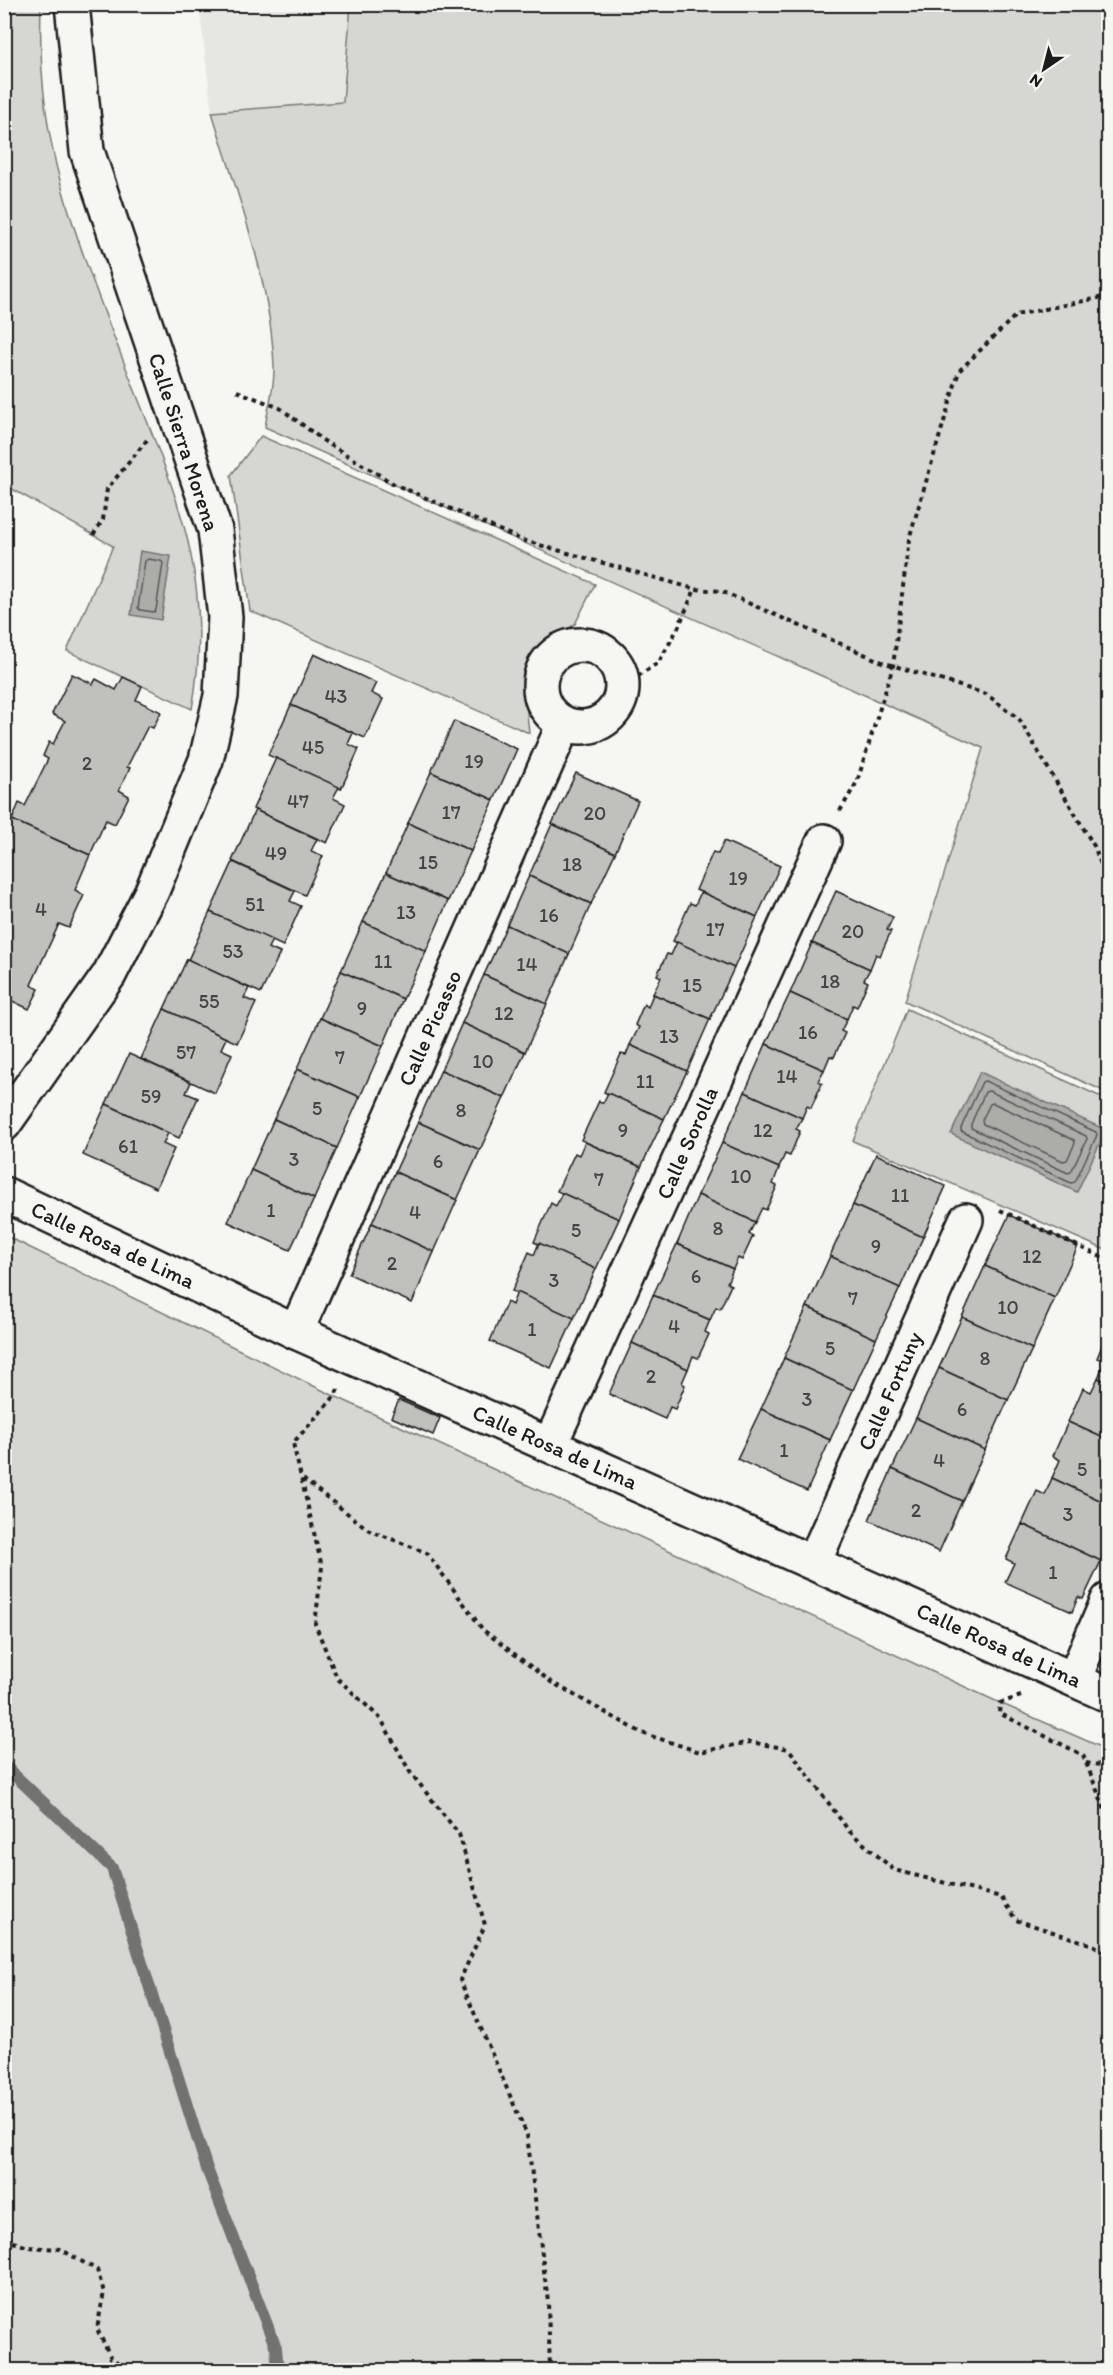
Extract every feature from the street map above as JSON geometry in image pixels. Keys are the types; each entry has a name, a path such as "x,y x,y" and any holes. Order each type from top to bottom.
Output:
{"street":[{"name":"Calle Sierra Morena","path":"4,1124 109,975 152,891 206,760 220,696 225,617 214,530 87,151 72,4"},
{"path":"571,645 585,645 600,649 612,658 620,671 623,686 620,702 611,716 597,725 580,728 564,724 550,714 541,699 539,681 545,664 557,652 571,645"},
{"name":"Calle Picasso","path":"296,1332 564,724"},
{"name":"Calle Sorolla","path":"550,1445 824,841"},
{"name":"Calle Rosa de Lima","path":"4,1194 296,1332 1108,1695"},
{"name":"Calle Fortuny","path":"814,1562 966,1220"},
{"path":"1074,1679 1108,1600"}],"path":[{"path":"824,841 857,782 893,666 909,539 959,371 1016,315 1108,296"},
{"path":"237,391 280,408 324,441 394,484 522,540 695,589 721,591 893,666 986,694 1020,719 1094,846 1108,882"},
{"path":"93,535 103,520 107,489 149,437 182,431"},
{"path":"623,686 659,662 678,628 695,589"},
{"path":"966,1220 975,1198 1108,1260"},
{"path":"353,1357 334,1396 293,1443 322,1567 315,1624 337,1678 381,1719 410,1772 459,1834 485,1925 460,1980 527,2135 548,2302 550,2370"},
{"path":"302,1479 369,1530 427,1553 483,1630 551,1682 642,1733 700,1752 750,1742 789,1749 849,1831 894,1870 1001,1897 1016,1920 1093,1945 1108,1954"},
{"path":"1074,1679 1000,1703 999,1713 1083,1755 1108,1818"},
{"path":"1086,1763 1108,1766"},
{"path":"4,2239 28,2247 60,2249 97,2270 104,2292 97,2329 111,2358 131,2370"}],"shaded area":[{"path":"5,5 41,5 44,95 61,184 90,273 158,448 185,529 194,570 199,613 198,659 192,709 67,651 113,546 5,485"},
{"path":"199,5 351,5 343,102 212,112"},
{"path":"351,5 1108,5 1108,1093 905,1001 983,748 265,427 274,374 267,302 251,238 212,112 343,102"},
{"path":"261,436 595,584 575,624 531,654 525,693 529,733 250,611 231,475"},
{"path":"907,1009 1108,1100 1108,1251 853,1141"},
{"path":"4,1235 328,1393 1000,1703 1108,1750 1108,2370 5,2370"}],"water":[{"path":"140,551 171,556 161,620 131,615"},
{"path":"980,1072 1106,1130 1077,1192 951,1134"}],"building":[{"path":"314,654 376,683 371,693 383,699 365,738 291,705"},
{"path":"72,674 93,684 96,679 116,690 123,677 142,686 136,700 161,712 153,728 148,726 127,767 130,768 119,790 129,796 115,824 106,820 90,855 12,820 19,803 25,806 48,759 43,756 49,742 53,744 65,721 52,714"},
{"path":"291,705 353,733 348,744 359,749 341,789 268,755"},
{"path":"454,721 517,749 494,800 431,772"},
{"path":"276,758 339,787 333,798 345,804 327,843 253,809"},
{"path":"431,772 494,800 471,851 408,823"},
{"path":"576,773 638,801 615,853 552,824"},
{"path":"255,810 317,839 311,851 323,856 305,895 232,861"},
{"path":"12,820 90,855 75,890 84,895 69,928 59,924 31,985 39,989 29,1009 4,997 4,846 6,842 4,834"},
{"path":"408,823 471,851 448,901 386,873"},
{"path":"552,824 615,853 591,904 529,876"},
{"path":"724,841 780,866 757,917 696,890 713,852 718,854"},
{"path":"233,862 295,891 290,901 301,906 283,946 210,912"},
{"path":"386,873 448,901 426,951 363,922"},
{"path":"529,876 591,904 569,954 507,925"},
{"path":"836,891 893,917 887,930 891,931 880,956 876,954 870,969 812,943"},
{"path":"701,892 757,917 734,968 673,941 690,903 695,905"},
{"path":"210,912 272,940 268,948 280,953 261,993 188,960"},
{"path":"363,922 426,951 403,999 341,971"},
{"path":"507,925 569,954 547,1004 484,975"},
{"path":"677,942 734,968 710,1019 653,994 661,977 657,975 667,954 671,955"},
{"path":"812,943 870,969 864,980 868,982 857,1007 853,1005 847,1019 790,993"},
{"path":"187,959 249,988 244,998 256,1003 237,1043 164,1009"},
{"path":"341,971 403,999 383,1046 320,1018"},
{"path":"484,975 547,1004 525,1052 462,1023"},
{"path":"790,993 847,1019 841,1031 845,1033 834,1057 830,1056 824,1070 766,1044"},
{"path":"653,994 710,1019 687,1071 630,1045 639,1027 635,1025 644,1004 648,1007"},
{"path":"164,1009 226,1038 221,1049 232,1054 215,1093 141,1059"},
{"path":"320,1018 383,1046 360,1097 297,1069"},
{"path":"462,1023 525,1052 504,1098 441,1070"},
{"path":"766,1044 824,1070 818,1081 822,1083 811,1108 807,1106 802,1118 745,1092"},
{"path":"630,1045 687,1071 664,1119 604,1092 621,1054 626,1055"},
{"path":"129,1054 191,1082 186,1093 198,1098 179,1138 106,1104"},
{"path":"297,1069 360,1097 337,1148 274,1119"},
{"path":"441,1070 504,1098 480,1150 418,1122"},
{"path":"745,1092 802,1118 796,1129 800,1131 790,1156 785,1154 779,1168 722,1143"},
{"path":"608,1093 664,1119 641,1167 581,1140 599,1101 603,1103"},
{"path":"106,1104 168,1133 163,1144 174,1149 156,1188 83,1155"},
{"path":"274,1119 337,1148 314,1199 251,1170"},
{"path":"418,1122 480,1150 457,1200 395,1172"},
{"path":"585,1142 641,1167 619,1219 557,1191 575,1153 579,1155"},
{"path":"722,1143 779,1168 773,1184 777,1186 766,1210 762,1208 755,1222 698,1195"},
{"path":"876,1154 946,1186 923,1237 853,1205"},
{"path":"251,1170 314,1199 290,1250 228,1222"},
{"path":"395,1172 457,1200 434,1252 372,1223"},
{"path":"562,1193 619,1219 596,1269 534,1242 551,1203 556,1206"},
{"path":"698,1195 755,1222 749,1234 753,1236 742,1260 738,1258 733,1269 677,1244"},
{"path":"853,1205 923,1237 900,1288 830,1256"},
{"path":"1009,1215 1078,1246 1055,1298 985,1266"},
{"path":"372,1223 434,1252 412,1303 349,1274"},
{"path":"539,1243 596,1269 574,1318 512,1291 529,1252 534,1255"},
{"path":"677,1244 733,1269 727,1283 731,1285 720,1309 716,1307 710,1320 653,1295"},
{"path":"830,1256 900,1288 876,1339 807,1307"},
{"path":"985,1266 1055,1298 1032,1349 962,1317"},
{"path":"517,1292 574,1318 551,1368 490,1341 507,1302 512,1305"},
{"path":"653,1295 710,1320 705,1332 709,1334 698,1358 693,1356 688,1369 632,1343"},
{"path":"807,1307 876,1339 853,1390 784,1358"},
{"path":"962,1317 1032,1349 1008,1400 939,1368"},
{"path":"1108,1331 1108,1383 1098,1378 1105,1361 1097,1358"},
{"path":"632,1343 688,1369 682,1383 685,1385 675,1409 670,1407 665,1419 609,1394"},
{"path":"784,1358 853,1390 830,1440 761,1409"},
{"path":"939,1368 1008,1400 985,1450 916,1418"},
{"path":"1098,1378 1108,1383 1108,1440 1068,1422 1083,1388 1091,1392"},
{"path":"399,1400 440,1418 433,1435 391,1417"},
{"path":"761,1409 830,1440 807,1491 737,1459"},
{"path":"916,1418 985,1450 962,1501 892,1469"},
{"path":"1068,1422 1108,1440 1108,1504 1052,1478 1060,1460 1053,1456"},
{"path":"892,1469 962,1501 939,1552 869,1520"},
{"path":"1052,1478 1108,1504 1108,1544 1101,1561 1022,1524 1037,1491 1045,1495"},
{"path":"1022,1524 1101,1561 1083,1599 1078,1597 1072,1612 1005,1582 1014,1563 1006,1559"}],"waterway":[{"path":"4,1765 112,1868 207,2169 276,2348 278,2370"}]}
